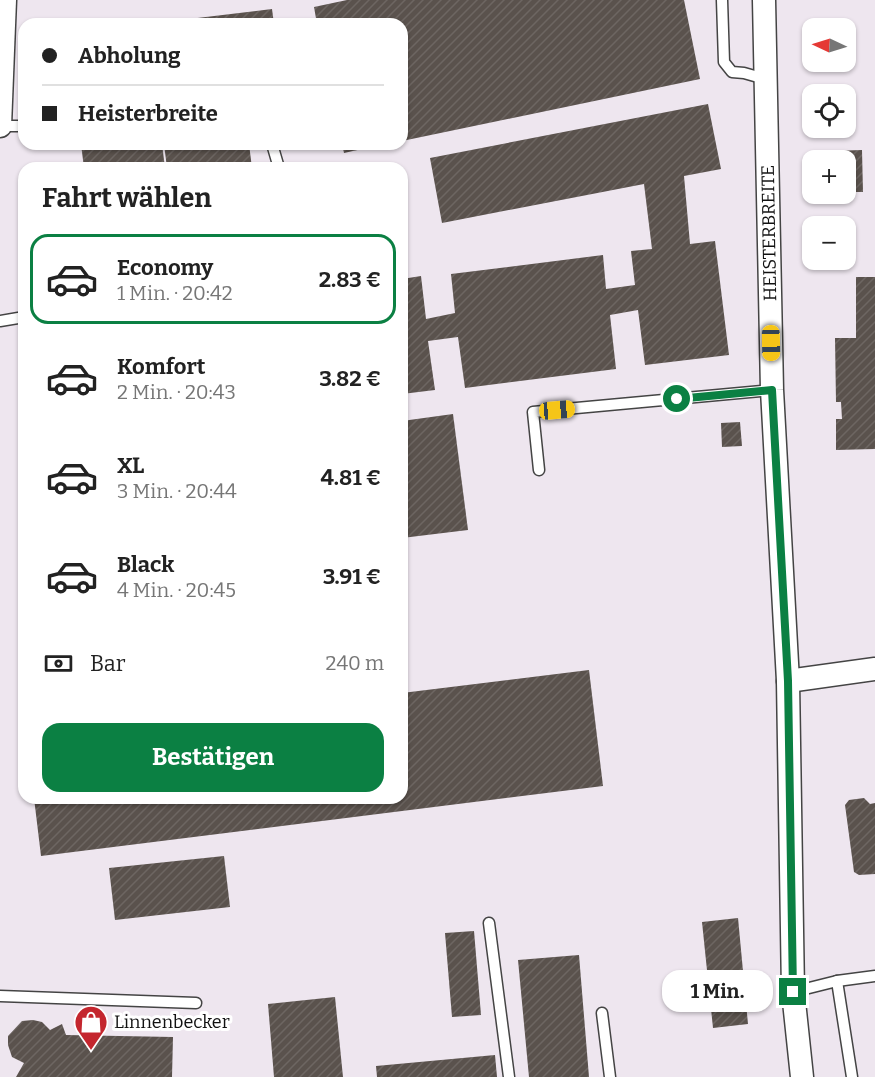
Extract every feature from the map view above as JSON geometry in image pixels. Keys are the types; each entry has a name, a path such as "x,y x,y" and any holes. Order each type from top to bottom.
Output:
{"street":[{"name":"HEISTERBREITE","path":"764,0 772,390 788,681 793,992 802,1077"},
{"path":"0,126 9,1"},
{"path":"788,681 875,669"}],"lane":[{"path":"722,0 724,62 732,72 765,79"},
{"path":"0,126 18,126"},
{"path":"0,321 18,318"},
{"path":"539,470 533,412 772,390"},
{"path":"489,923 509,1077"},
{"path":"793,992 837,981 875,976"},
{"path":"837,981 852,1077"},
{"path":"0,996 195,1003"},
{"path":"602,1013 610,1077"}],"shaded area":[{"path":"0,0 875,0 875,1077 0,1077"}],"building":[{"path":"347,0 684,0 700,79 408,140 408,18 316,18 314,7"},
{"path":"272,9 273,18 197,18"},
{"path":"708,104 721,169 684,176 690,244 715,241 729,355 645,365 638,310 610,315 616,369 465,388 458,337 428,341 435,390 408,393 408,278 421,276 426,319 455,313 451,274 603,255 606,289 635,285 631,251 652,249 644,184 442,223 430,158"},
{"path":"82,150 163,150 164,162 83,162"},
{"path":"165,150 250,150 251,162 166,162"},
{"path":"856,150 862,150 863,192 856,192"},
{"path":"856,277 875,277 875,449 836,450 836,419 842,419 841,402 836,402 835,338 856,338"},
{"path":"453,414 468,530 408,537 408,420"},
{"path":"740,422 742,446 722,447 721,423"},
{"path":"589,670 603,786 41,856 35,804 408,804 408,692"},
{"path":"864,798 870,804 875,803 875,874 859,875 854,872 845,805 849,800"},
{"path":"224,856 230,907 115,920 109,868"},
{"path":"738,918 748,1024 713,1028 702,922"},
{"path":"474,931 481,1015 452,1017 445,933"},
{"path":"579,955 589,1077 529,1077 518,960"},
{"path":"335,997 343,1077 274,1077 268,1004"},
{"name":"Linnenbecker","path":"22,1021 42,1022 50,1030 62,1024 66,1035 173,1037 172,1077 16,1077 24,1063 12,1057 8,1036"},
{"path":"495,1055 497,1077 377,1077 376,1066"}],"place":[{"name":"Linnenbecker","path":"91,1051"}],"route":[{"path":"677,399 772,390 788,681 793,992"}]}
